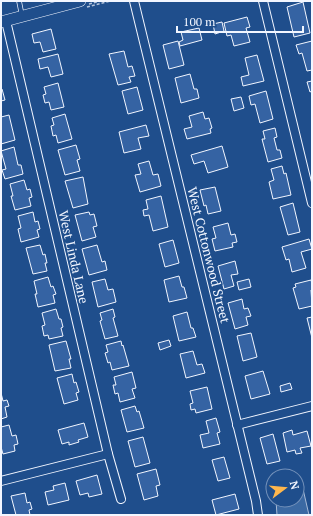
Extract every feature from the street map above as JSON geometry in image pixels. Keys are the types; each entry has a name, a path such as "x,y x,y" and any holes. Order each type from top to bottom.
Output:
{"street":[{"path":"3,21 80,1"},
{"name":"West Cottonwood Street","path":"134,1 256,501 258,515"},
{"path":"263,1 312,203"},
{"name":"West Linda Lane","path":"3,21 108,454 121,499"},
{"path":"237,425 312,406"},
{"path":"1,481 108,454"}],"lane":[{"path":"19,1 23,16"}],"water":[{"path":"305,498 309,515 277,515 277,508 305,508"}],"building":[{"path":"303,2 310,33 294,37 287,7"},
{"path":"247,17 250,27 246,28 250,42 234,46 231,35 227,36 224,23"},
{"path":"222,22 224,31 215,34 213,24"},
{"path":"199,28 202,40 180,46 179,42 183,40 181,32"},
{"path":"51,29 56,49 43,52 40,42 34,43 32,34"},
{"path":"178,41 184,65 169,69 163,45"},
{"path":"312,41 312,70 307,71 302,53 299,54 296,45"},
{"path":"124,51 128,67 132,66 135,76 129,77 131,82 118,85 109,54"},
{"path":"58,54 63,74 51,77 48,67 40,69 38,59"},
{"path":"257,55 264,81 243,86 241,77 249,75 245,58"},
{"path":"190,74 194,89 197,89 199,98 181,103 175,78"},
{"path":"312,81 312,91 310,92 307,82"},
{"path":"58,83 64,107 51,110 49,102 45,103 43,95 46,94 44,87"},
{"path":"137,87 143,110 128,114 122,91"},
{"path":"2,89 5,100 1,101 1,90"},
{"path":"266,91 273,119 260,123 255,104 251,105 249,96"},
{"path":"241,97 244,108 234,111 231,99"},
{"path":"203,112 205,119 209,118 212,128 210,129 211,133 187,139 184,129 192,127 189,116"},
{"path":"65,114 72,139 58,143 56,135 53,136 51,126 54,125 52,118"},
{"path":"9,115 15,140 1,144 1,117"},
{"path":"146,125 149,136 138,138 141,149 124,153 119,132"},
{"path":"275,128 277,137 274,138 277,150 280,150 282,158 268,162 262,139 265,139 263,131"},
{"path":"76,145 80,159 77,160 80,171 65,175 58,150"},
{"path":"222,146 228,167 208,173 204,161 194,164 191,155"},
{"path":"14,147 18,165 21,165 23,174 5,179 2,170 6,169 1,151"},
{"path":"149,161 153,175 158,174 161,186 140,192 135,175 141,174 138,164"},
{"path":"282,166 284,174 286,173 291,195 273,199 269,182 274,180 271,169"},
{"path":"83,177 88,204 73,208 65,181"},
{"path":"24,180 27,190 30,189 32,197 29,198 31,206 15,210 11,196 13,196 10,184"},
{"path":"215,187 221,211 208,214 206,205 204,206 200,190"},
{"path":"161,196 168,227 153,231 149,215 144,216 143,210 148,209 146,200"},
{"path":"293,203 300,232 288,235 280,207"},
{"path":"33,212 35,222 38,221 40,229 37,230 39,237 21,242 18,229 21,228 18,216"},
{"path":"89,212 90,215 94,214 97,226 93,227 96,237 82,241 75,215"},
{"path":"228,223 231,235 235,234 237,242 232,243 233,247 215,251 212,239 216,238 213,227"},
{"path":"309,239 312,249 301,252 306,268 292,272 289,259 286,260 282,247"},
{"path":"173,240 179,263 165,267 159,244"},
{"path":"40,245 43,255 45,254 47,271 33,274 26,248"},
{"path":"97,245 102,262 105,261 107,270 89,275 82,249"},
{"path":"235,261 238,274 231,275 234,286 224,289 218,266"},
{"path":"179,276 187,298 169,302 164,280"},
{"path":"48,277 51,287 53,286 56,294 53,295 55,303 38,307 34,281"},
{"path":"105,279 108,290 113,289 116,302 98,307 92,282"},
{"path":"249,279 251,287 239,290 237,282"},
{"path":"311,280 312,306 299,309 293,288 296,287 295,284"},
{"path":"242,299 244,309 248,308 251,316 246,317 248,325 235,329 228,303"},
{"path":"56,309 59,319 61,319 63,336 49,339 48,335 44,336 42,326 45,325 42,313"},
{"path":"113,309 115,317 113,318 118,336 105,339 100,321 102,320 100,313"},
{"path":"187,312 191,328 193,328 196,337 179,341 173,316"},
{"path":"312,317 312,338 307,318"},
{"path":"251,333 257,357 243,361 237,336"},
{"path":"169,340 171,346 160,350 158,343"},
{"path":"66,341 71,359 69,359 71,368 55,371 49,345"},
{"path":"121,341 129,366 112,370 105,353 108,352 106,345"},
{"path":"193,351 197,365 202,364 205,373 186,378 180,354"},
{"path":"263,371 270,394 251,399 245,376"},
{"path":"132,372 136,388 132,389 135,398 120,402 118,393 115,394 113,385 116,385 114,377"},
{"path":"72,374 74,383 76,382 79,392 76,393 78,400 64,404 57,378"},
{"path":"290,383 292,389 281,392 280,386"},
{"path":"207,387 212,409 196,413 195,409 191,410 190,404 193,403 190,391"},
{"path":"1,393 3,401 7,400 9,406 5,407 7,417 1,419"},
{"path":"135,406 137,412 139,411 144,428 127,432 121,410"},
{"path":"216,418 220,432 217,433 220,444 203,448 200,435 209,433 206,421"},
{"path":"84,423 88,437 69,445 69,442 62,444 58,430"},
{"path":"9,425 12,436 16,435 18,444 14,445 15,451 3,454 1,447 1,427"},
{"path":"292,430 293,435 307,431 311,446 300,448 302,453 296,454 295,450 287,452 283,433"},
{"path":"273,434 280,461 267,464 260,438"},
{"path":"143,437 150,463 135,467 128,441"},
{"path":"224,457 230,478 218,481 212,460"},
{"path":"156,469 160,485 156,486 158,496 144,500 137,474"},
{"path":"97,475 102,494 89,497 88,493 80,495 76,481"},
{"path":"65,483 69,500 48,505 45,492 54,490 53,486"},
{"path":"25,493 27,503 30,502 32,509 29,510 30,515 16,515 11,496"},
{"path":"235,494 239,509 216,515 212,500"}]}
